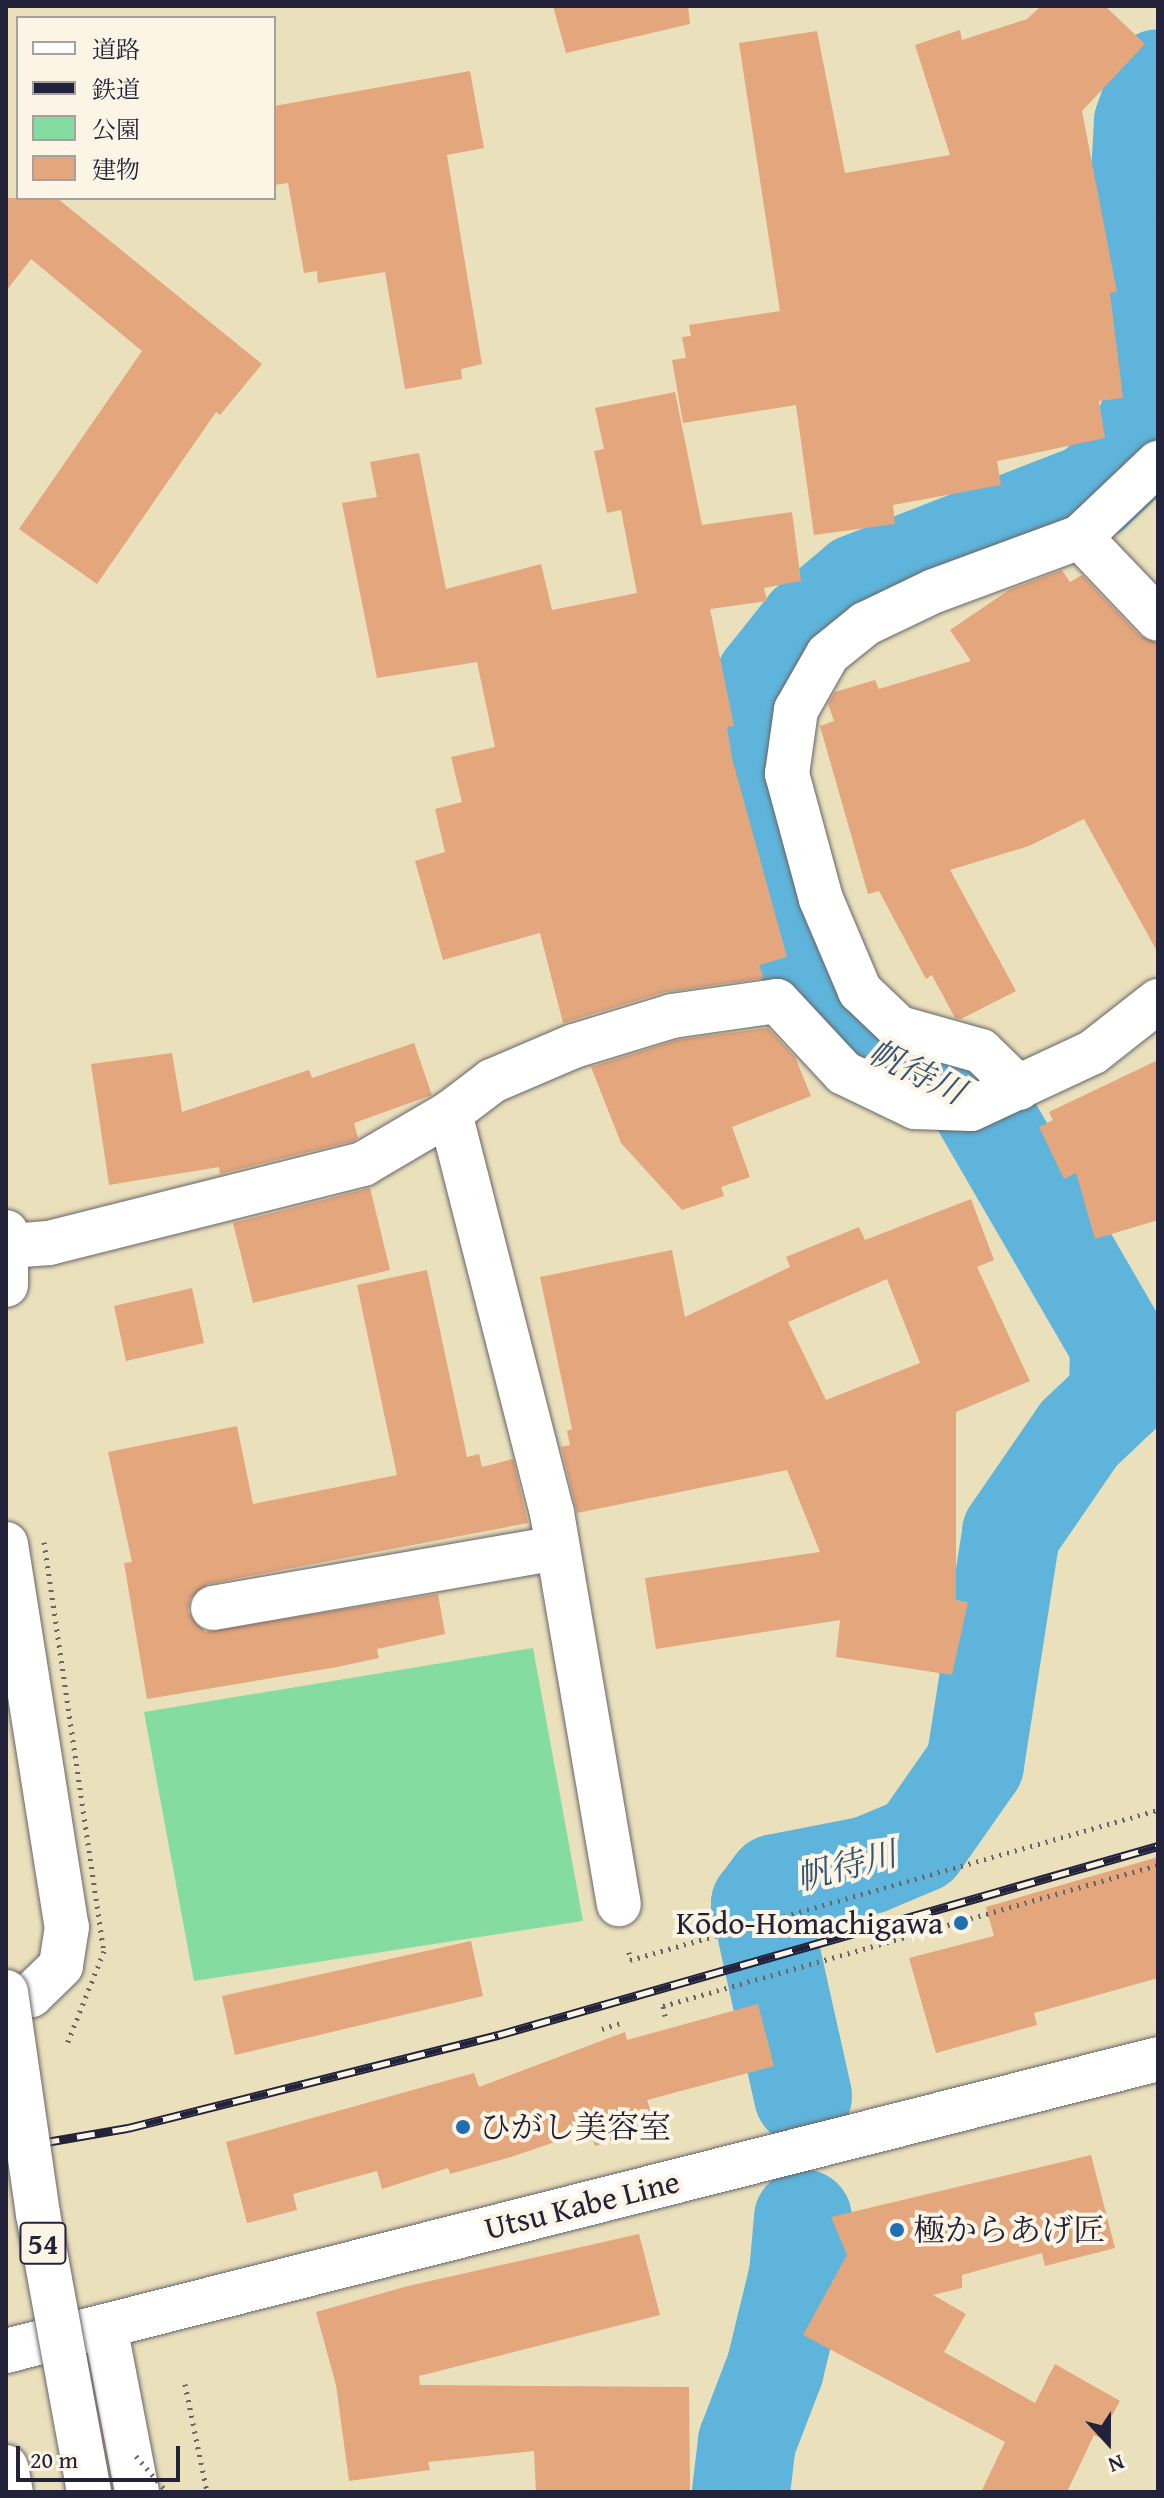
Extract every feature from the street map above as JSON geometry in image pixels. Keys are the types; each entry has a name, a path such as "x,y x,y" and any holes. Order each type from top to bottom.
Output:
{"main road":[{"path":"1019,1088 981,1051 899,1028 860,991 821,899 787,774 796,710 828,654 865,624 934,591 1080,537 1158,463"},
{"path":"1080,537 1158,619"},
{"path":"7,1254 363,1164 450,1113 492,1081 574,1046 672,1016 777,1001 844,1073 915,1107 971,1109 1093,1052 1158,1001"},
{"path":"450,1113 557,1548 619,1904"},
{"path":"6,1999 31,1995 61,1966 67,1927 25,1543"},
{"path":"213,1608 557,1548"},
{"name":"54","path":"6,1992 38,2214 89,2492"},
{"name":"Utsu Kabe Line","path":"6,2351 1158,2059"},
{"path":"105,2326 136,2472"},
{"path":"6,2467 11,2492"}],"path":[{"path":"25,1543 104,1951 63,2054"},
{"path":"619,1904 630,1960 1158,1810"},
{"path":"665,2016 663,2006 1158,1865"},
{"path":"602,2029 623,2022"},
{"path":"185,2384 207,2492"},
{"path":"136,2472 167,2492"}],"green space":[{"path":"533,1648 583,1921 194,1981 144,1712"}],"building":[{"path":"553,6 688,6 690,24 566,53"},
{"path":"1041,6 1105,6 1145,44 1082,111 1117,292 1110,293 1123,398 1099,401 1105,438 997,461 1001,485 893,505 895,524 814,535 796,405 683,423 672,360 686,358 682,337 691,336 689,325 780,311 739,43 817,31 845,173 950,155 915,45 960,30 962,40 1027,19"},
{"path":"470,71 484,148 447,155 482,364 461,369 462,379 405,389 385,272 318,283 317,271 304,273 288,183 276,185 276,106"},
{"path":"6,198 59,200 262,364 220,415 216,412 97,584 19,529 142,351 31,259 6,291"},
{"path":"675,392 702,525 792,512 801,581 764,588 767,601 710,609 734,726 727,727 732,758 787,957 759,965 764,978 665,992 563,1023 540,933 443,960 415,861 445,852 435,809 462,802 451,757 495,747 477,662 377,678 342,503 377,497 370,462 419,453 446,589 541,564 552,610 637,593 621,510 607,513 594,451 604,449 595,408"},
{"path":"1062,570 1070,582 1082,575 1140,636 1158,643 1158,953 1084,819 1029,846 950,870 1016,991 961,1019 955,1018 932,975 926,979 879,891 868,894 820,726 834,721 828,704 835,692 875,680 879,689 971,661 950,630 1009,590"},
{"path":"768,1028 795,1057 811,1096 732,1127 750,1177 721,1187 724,1196 682,1210 621,1143 591,1067 677,1040"},
{"path":"414,1043 432,1095 354,1123 358,1138 353,1141 220,1174 219,1167 109,1185 91,1064 172,1053 182,1112 309,1070 312,1078"},
{"path":"1158,1060 1158,1220 1095,1239 1076,1173 1064,1179 1039,1127 1053,1120 1049,1112"},
{"path":"370,1188 390,1270 253,1303 233,1223"},
{"path":"971,1199 994,1260 977,1267 1030,1381 956,1412 956,1600 968,1602 952,1675 836,1657 840,1620 656,1649 645,1578 820,1552 787,1470 577,1513 561,1447 570,1445 567,1431 572,1429 540,1277 672,1250 685,1317 790,1267 786,1257 859,1227 865,1240","holes":["887,1279 920,1363 826,1400 788,1322"]},
{"path":"427,1270 467,1457 479,1454 482,1467 513,1459 528,1523 208,1584 190,1599 188,1612 205,1632 438,1594 445,1634 377,1649 379,1658 147,1699 124,1563 132,1562 108,1452 237,1426 253,1504 397,1475 357,1285"},
{"path":"192,1288 204,1343 126,1361 114,1306"},
{"path":"1158,1857 1158,1978 1034,2013 1037,2025 936,2053 909,1958 994,1936 986,1907"},
{"path":"471,1941 483,1996 235,2055 222,1996"},
{"path":"758,2004 774,2066 647,2100 656,2126 595,2146 590,2130 511,2157 450,2174 448,2168 382,2189 377,2171 293,2194 297,2210 247,2223 226,2142 474,2073 479,2087 625,2032 627,2040"},
{"path":"1091,2155 1115,2248 1045,2266 1042,2253 962,2275 962,2288 933,2295 966,2314 944,2352 1035,2403 1055,2364 1120,2401 1100,2438 1094,2435 1067,2492 981,2492 1005,2442 803,2335 847,2255 831,2217"},
{"path":"639,2234 660,2315 419,2376 420,2385 689,2387 690,2492 536,2492 534,2451 428,2462 430,2470 349,2481 336,2385 316,2312 408,2286"}],"waterway":[{"name":"帆待川","path":"803,2096 760,1904 776,1883 869,1865 919,1844 975,1764 1011,1533 1079,1434 1118,1397 1119,1345 973,1093 852,1038 816,991 765,813 756,746 765,679 808,625 858,583 1092,492 1136,450 1155,399 1155,282 1140,175 1143,122 1158,78"},
{"name":"帆待川","path":"741,2492 747,2442 775,2369 798,2275 803,2218"}],"railway":[{"path":"6,2149 128,2128 498,2035 1158,1846"}],"place":[{"name":"Kōdo-Homachigawa","path":"961,1923"},
{"name":"ひがし美容室","path":"463,2127"},
{"name":"極からあげ匠","path":"897,2230"}]}
